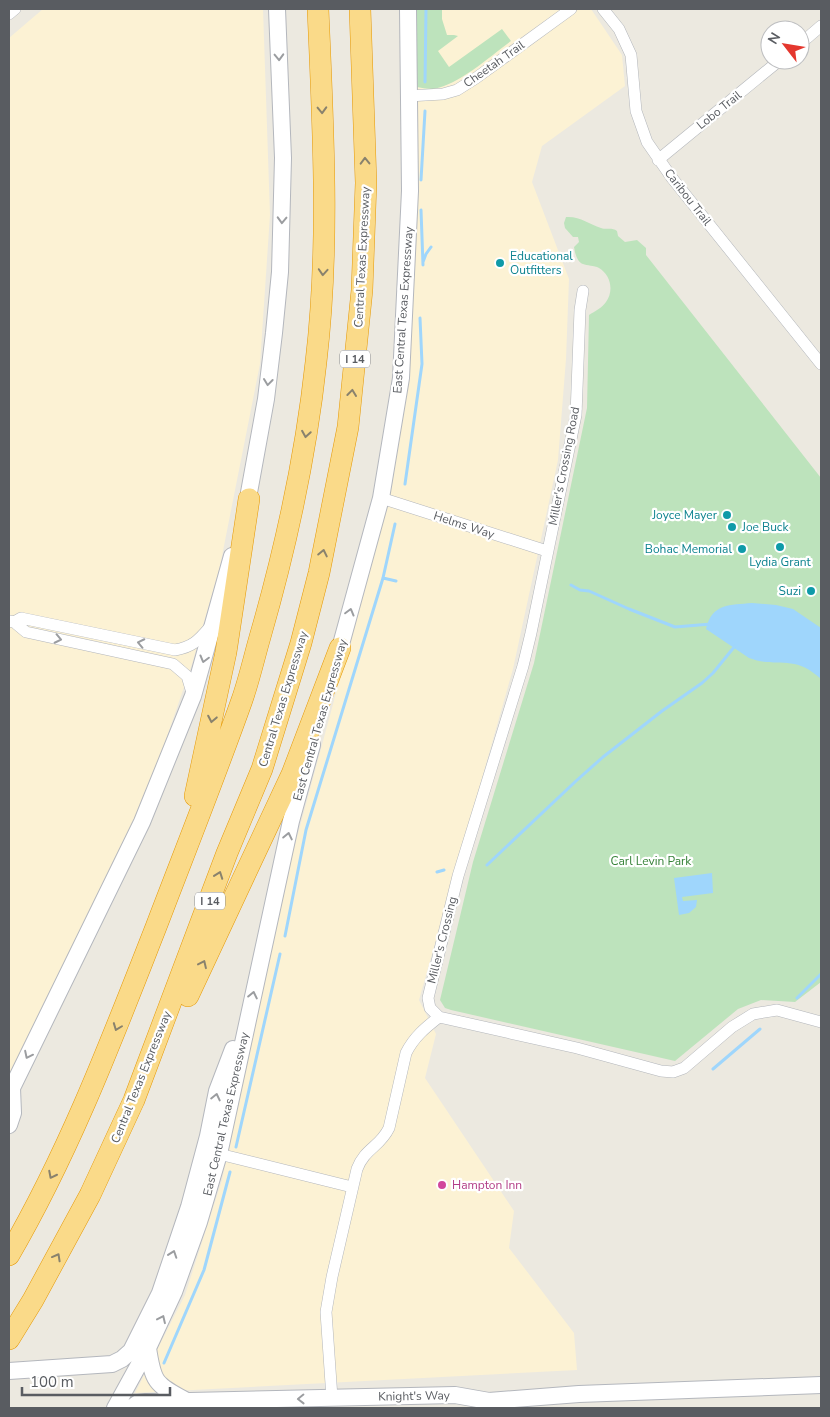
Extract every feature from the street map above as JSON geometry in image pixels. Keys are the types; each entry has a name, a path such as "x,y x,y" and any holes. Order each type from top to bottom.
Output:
{"highway":[{"path":"9,1255 31,1217 83,1110 201,811 243,697 285,544 306,437 316,361 324,262 325,188 318,9"},
{"name":"Central Texas Expressway","path":"9,1339 33,1300 86,1204 134,1100 227,853 262,768 301,643 321,564 348,427 362,290 366,183 360,9"},
{"path":"134,981 135,956 194,796 207,744 226,652 248,499"},
{"path":"134,1100 148,1083 296,766 340,648"}],"main road":[{"path":"9,1126 13,1113 12,1085 142,822 193,696 248,499 266,399 280,272 283,158 277,9"},
{"name":"East Central Texas Expressway","path":"115,1408 148,1348 174,1292 189,1255 219,1154 291,821 381,498 401,378 410,191 408,9"},
{"path":"9,1371 112,1364 132,1351 160,1293 189,1207 208,1136 217,1091 247,1020"},
{"path":"148,1348 156,1382 171,1393 187,1401"},
{"name":"Knight's Way","path":"131,1408 138,1402 456,1395 489,1401 579,1394 821,1385"},
{"path":"350,1408 396,1405 414,1396"},
{"name":"Knight's Way","path":"472,1408 489,1401"}],"street":[{"path":"9,14 15,9"},
{"name":"Cheetah Trail","path":"408,96 444,94 457,90 571,9"},
{"name":"Caribou Trail","path":"603,9 619,29 632,55 636,111 647,142 658,160 821,364"},
{"path":"810,35 821,26"},
{"name":"Lobo Trail","path":"658,160 768,70"},
{"name":"Miller's Crossing Road","path":"547,551 576,415 580,310 584,291"},
{"name":"Helms Way","path":"381,498 547,551"},
{"name":"Miller's Crossing","path":"439,1017 430,1008 428,998 430,987 458,876 523,666 547,551"},
{"path":"12,622 21,618 175,650 188,648 199,640 213,624"},
{"path":"12,622 26,632 173,664 187,676 193,696"},
{"path":"332,1398 326,1312 352,1187 361,1159 385,1136 389,1128 406,1053 417,1034 439,1017 576,1048 661,1071 674,1072 684,1068 732,1027 753,1014 777,1010 821,1022"},
{"path":"219,1154 352,1187"}],"shaded area":[{"path":"43,9 263,9 270,215 260,364 220,566 192,664 142,809 9,1076 9,38"},
{"path":"416,9 591,9 622,55 625,86 542,146 532,182 569,279 566,359 558,460 513,669 419,1000 436,1034 425,1078 514,1211 509,1248 574,1333 577,1370 135,1393 185,1295 222,1180 286,878 392,486 412,333"}],"green space":[{"path":"417,9 442,9 442,19 447,35 458,36 438,51 449,67 502,29 511,41 474,70 453,82 433,89 417,87"},
{"name":"Carl Levin Park","path":"566,217 580,219 601,228 615,230 618,236 625,242 637,240 646,248 646,255 821,478 821,982 795,1002 761,1000 738,1009 675,1061 451,1010 445,1008 440,1000 473,862 534,663 587,408 589,315 604,304 610,293 609,279 603,271 597,267 583,264 578,259 574,247 579,242 578,237 573,237 565,228"}],"water":[{"path":"752,603 793,609 821,628 821,679 802,666 749,658 706,629 709,620 717,610 729,605"},
{"path":"712,873 713,893 682,897 683,901 697,900 696,907 689,913 679,915 674,878"}],"waterway":[{"path":"425,82 426,9"},
{"path":"421,180 425,111"},
{"path":"421,210 423,265"},
{"path":"423,262 431,247"},
{"path":"405,484 422,364 420,318"},
{"path":"285,936 306,830 383,578 395,524"},
{"path":"383,578 396,581"},
{"path":"571,585 675,627 711,624"},
{"path":"487,865 603,757 662,711 702,683 713,673 735,646"},
{"path":"437,872 444,870"},
{"path":"236,1147 280,954"},
{"path":"797,998 821,974"},
{"path":"713,1069 760,1029"},
{"path":"164,1363 204,1270 230,1172"}],"place":[{"name":"Educational Outfitters","path":"500,263"},
{"name":"Joyce Mayer","path":"727,515"},
{"name":"Joe Buck","path":"732,527"},
{"name":"Lydia Grant","path":"780,547"},
{"name":"Bohac Memorial","path":"742,549"},
{"name":"Suzi","path":"811,591"},
{"name":"Hampton Inn","path":"442,1185"}]}
